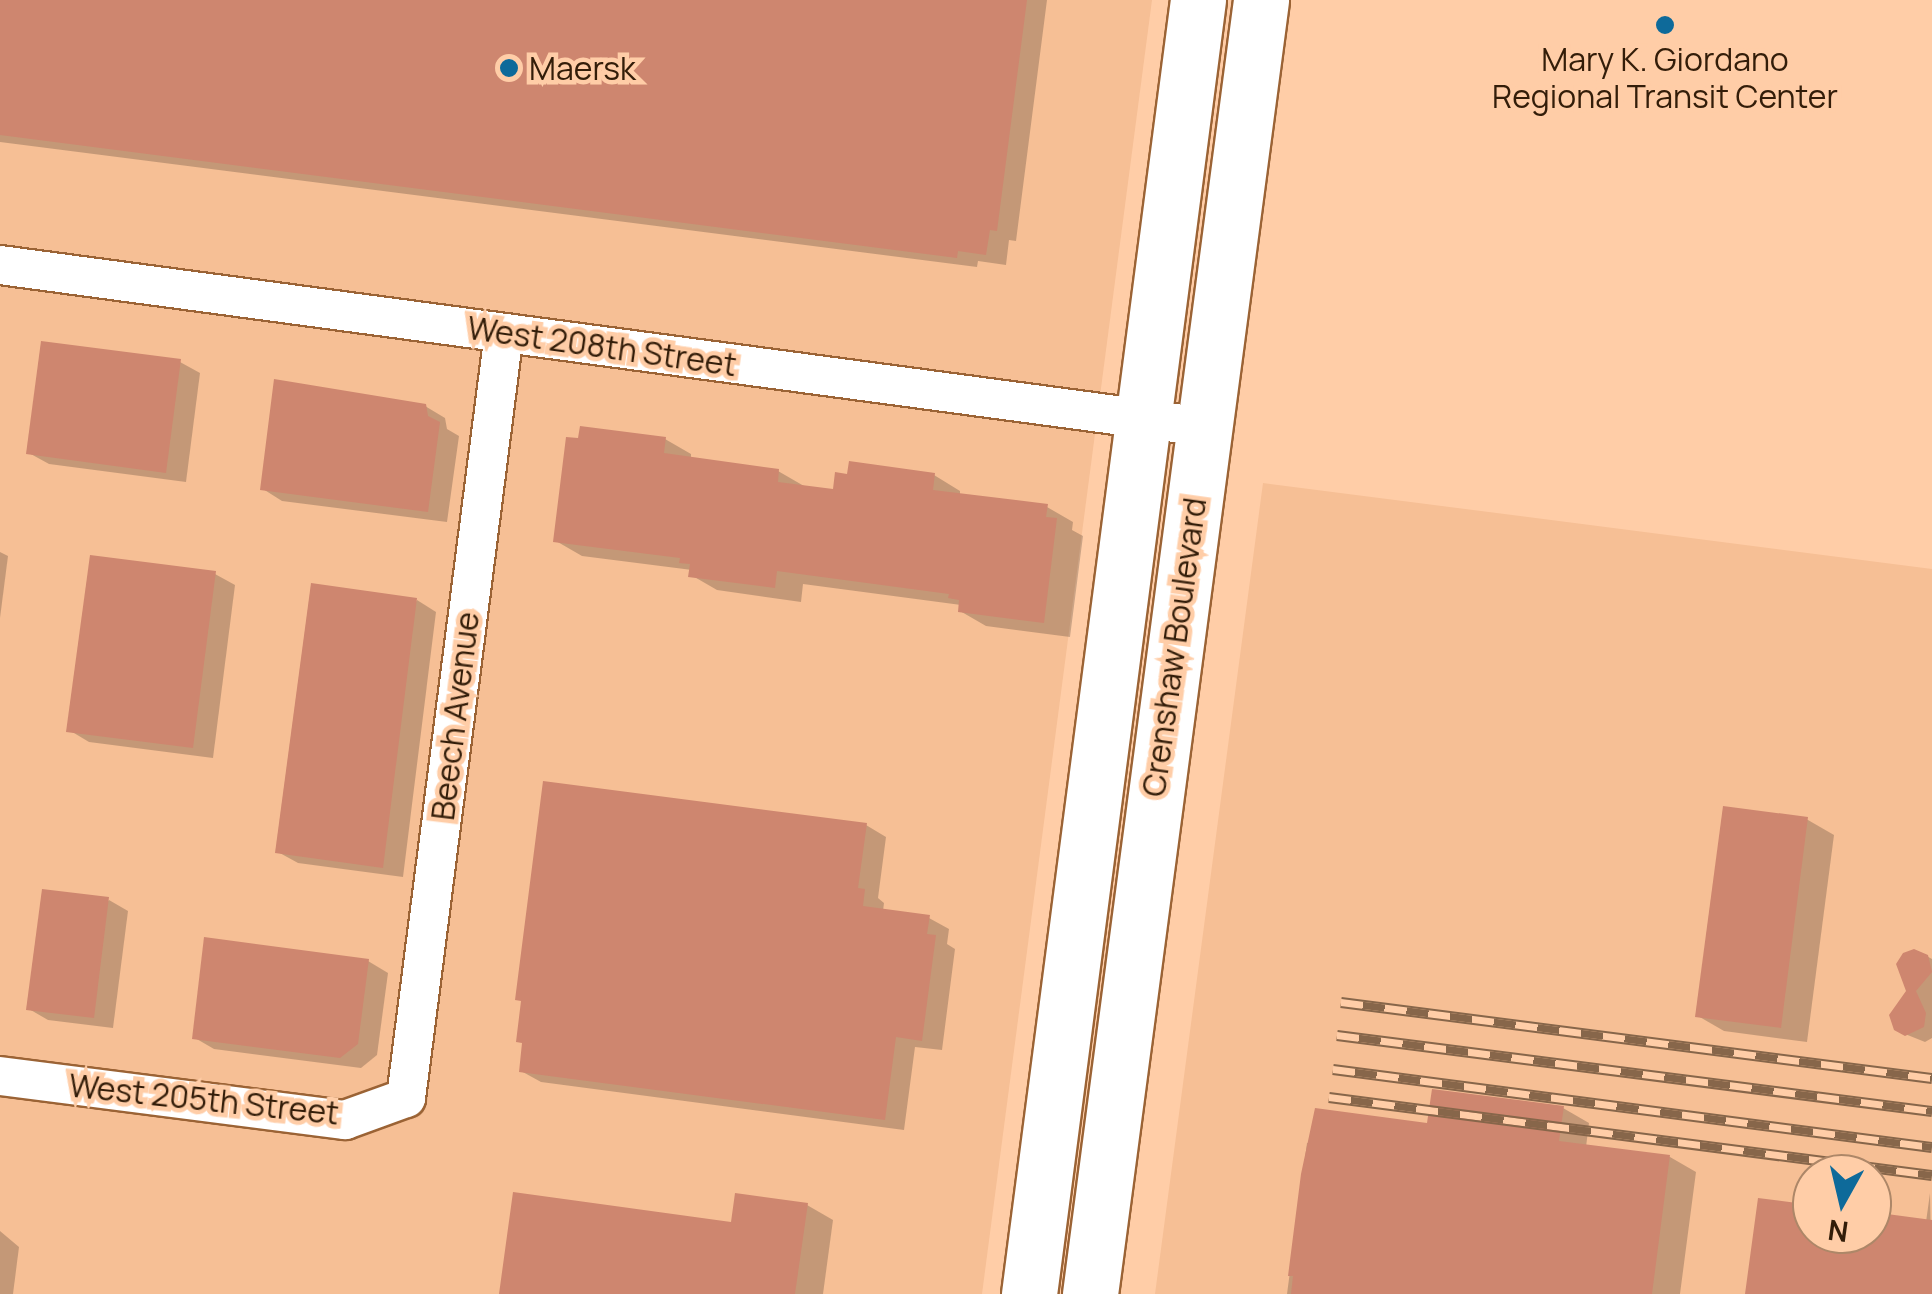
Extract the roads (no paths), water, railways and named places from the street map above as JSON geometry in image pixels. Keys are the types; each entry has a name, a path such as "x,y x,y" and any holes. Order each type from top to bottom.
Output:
{"main road":[{"name":"Crenshaw Boulevard","path":"1029,1294 1198,0"},
{"name":"Crenshaw Boulevard","path":"1090,1294 1261,0"}],"street":[{"name":"West 208th Street","path":"0,264 1204,427"},
{"name":"Beech Avenue","path":"406,1098 504,333"},
{"name":"West 205th Street","path":"0,1076 344,1120 406,1098"}],"railway":[{"path":"1341,1002 1932,1078"},
{"path":"1337,1035 1932,1111"},
{"path":"1333,1069 1932,1147"},
{"path":"1329,1097 1932,1175"}],"place":[{"name":"Mary K. Giordano Regional Transit Center","path":"1665,25"},
{"name":"Maersk","path":"509,68"}]}
